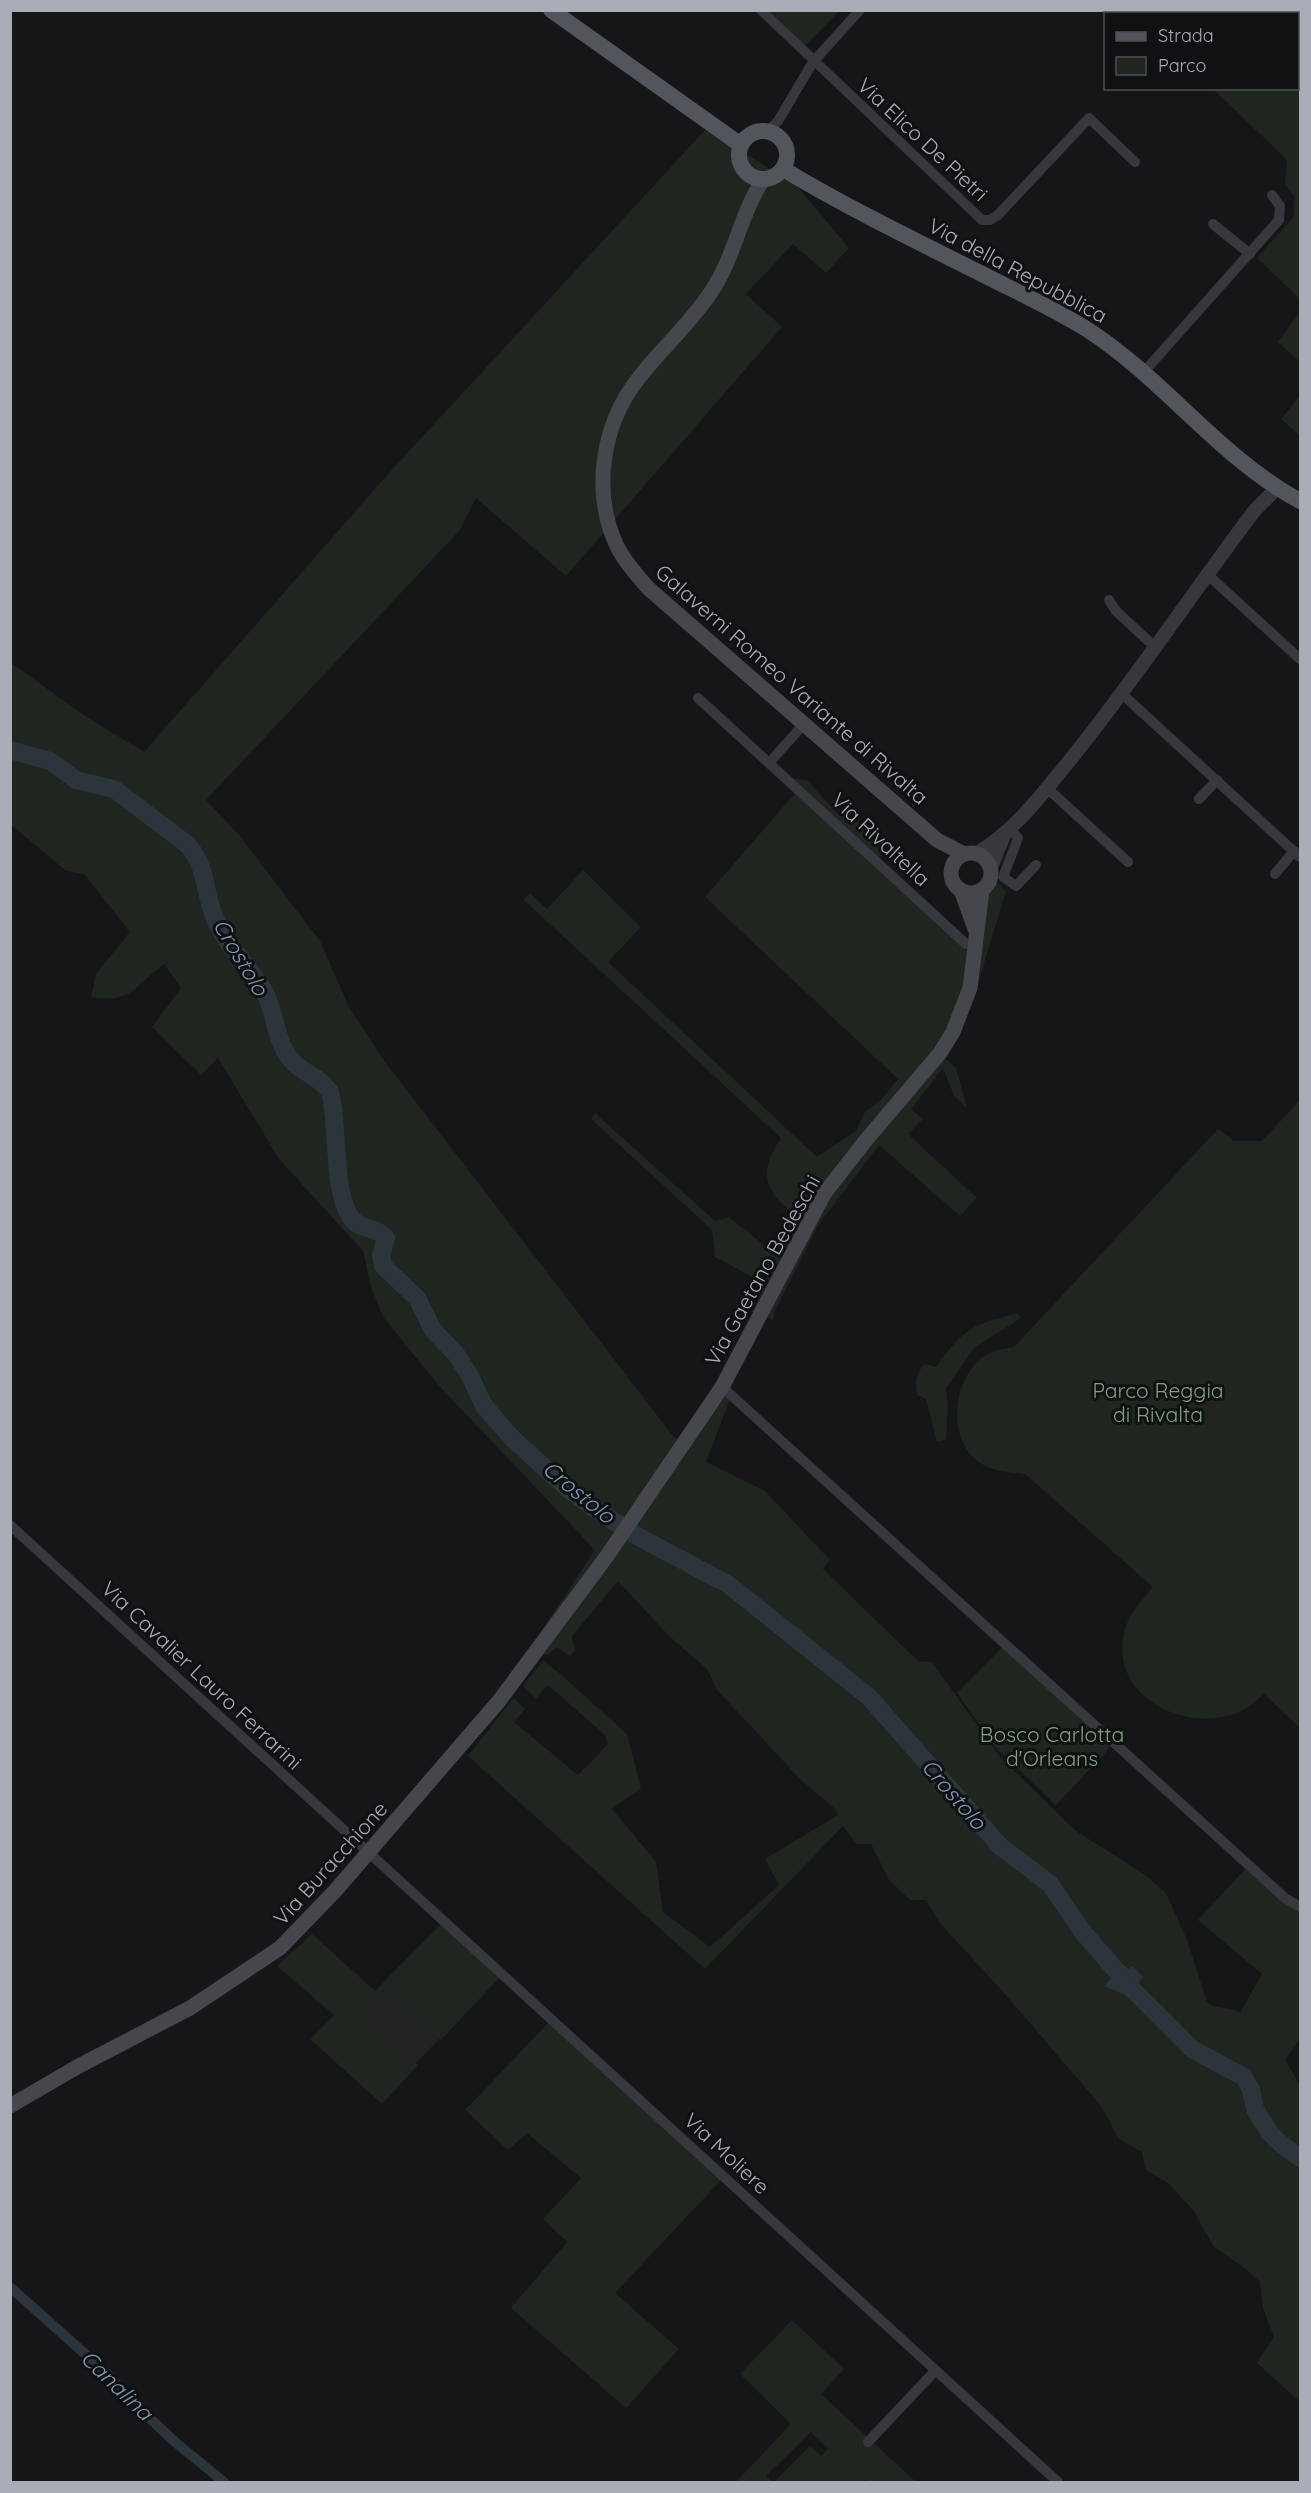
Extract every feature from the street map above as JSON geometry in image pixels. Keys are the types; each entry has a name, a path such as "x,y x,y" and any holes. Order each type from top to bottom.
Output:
{"main road":[{"path":"551,10 741,145"},
{"path":"774,129 782,140 787,155 783,169 771,178 756,178 739,161 741,145 753,133 774,129"},
{"name":"Via della Repubblica","path":"783,169 859,212 1076,322 1143,373 1250,468 1277,488 1300,501"},
{"name":"Galaverni Romeo Variante di Rivalta","path":"756,178 732,251 712,291 637,380 626,398 607,443 603,496 616,545 648,588 803,725 937,840 970,854"},
{"name":"Galaverni Romeo Variante di Rivalta","path":"937,840 952,868"},
{"path":"970,854 983,856 997,872 982,890 970,893 962,890 953,881 952,868 970,854"},
{"name":"Via Gaetano Bedeschi","path":"962,890 971,940"},
{"name":"Via Gaetano Bedeschi","path":"604,1560 722,1388 824,1194 934,1060 953,1032 970,988 971,940 982,890"},
{"name":"Via Buracchione","path":"10,2106 77,2067 190,2008 257,1966 300,1930 499,1701 604,1560"}],"street":[{"path":"761,10 813,62"},
{"path":"774,129 813,62 860,10"},
{"name":"Via Elico De Pietri","path":"813,62 982,220 990,220 998,215 1089,118 1135,162"},
{"path":"1143,373 1250,254 1281,215 1280,206 1272,195"},
{"path":"1213,224 1250,254"},
{"path":"970,854 1008,831 1047,788 1122,693 1255,510 1277,488"},
{"path":"1208,575 1300,659"},
{"path":"1108,600 1116,611 1155,647"},
{"path":"1122,693 1297,854 1275,874"},
{"name":"Via Rivaltella","path":"698,698 971,940"},
{"path":"769,763 803,725"},
{"path":"1199,799 1217,780"},
{"path":"1047,788 1128,862"},
{"path":"1008,831 997,872 1016,886 1036,865"},
{"path":"722,1388 1278,1891 1300,1907"},
{"name":"Via Cavalier Lauro Ferrarini","path":"10,1526 368,1853"},
{"name":"Via Moliere","path":"368,1853 934,2372 1058,2482"},
{"path":"868,2442 934,2372"}],"shaded area":[{"path":"1120,1963 1129,1969 1132,1966 1143,1977 1127,1996 1105,1986 1112,1976 1110,1964"},
{"path":"385,1989 440,2038 415,2064 361,2014"}],"green space":[{"path":"770,11 839,11 805,46"},
{"path":"1272,11 1273,12 1133,12"},
{"path":"1299,56 1300,299 1257,258 1293,218 1295,197 1285,185 1287,160 1214,90 1299,90"},
{"path":"706,129 796,185 849,248 826,273 793,244 746,294 782,327 566,576 476,498 460,530 206,800 240,836 320,941 348,1005 382,1058 673,1436 685,1444 725,1397 731,1396 706,1462 765,1491 830,1560 823,1569 919,1662 932,1662 1000,1757 1076,1831 1144,1874 1166,1893 1187,1940 1207,2002 1240,2013 1262,1974 1198,1920 1249,1865 1300,1907 1300,2039 1285,2060 1300,2085 1300,2402 1257,2363 1274,2337 1263,2308 1260,2282 1246,2269 1214,2247 1193,2210 1168,2183 1146,2170 1142,2152 1119,2139 1101,2106 1005,1994 939,1922 926,1900 910,1900 889,1880 871,1844 857,1844 843,1826 705,1969 468,1756 514,1698 525,1709 514,1722 578,1775 608,1744 605,1735 548,1685 536,1699 523,1686 543,1661 558,1672 627,1734 641,1788 612,1809 656,1862 663,1912 710,1947 779,1885 765,1859 838,1815 834,1808 801,1780 717,1690 707,1669 669,1636 618,1581 572,1636 575,1651 570,1656 557,1647 549,1654 532,1658 540,1633 595,1550 441,1388 383,1317 371,1287 363,1251 279,1159 218,1058 201,1075 152,1027 181,988 164,964 125,995 116,998 91,997 96,974 130,932 85,875 65,870 11,825 10,662 82,714 144,752 388,474"},
{"path":"1300,312 1300,362 1278,342"},
{"path":"1300,396 1300,436 1281,419"},
{"path":"785,778 807,780 839,815 852,817 885,842 878,864 966,944 976,907 997,882 1006,891 972,1003 945,1058 956,1068 967,1108 954,1096 943,1068 911,1109 923,1119 908,1134 977,1198 960,1216 879,1145 819,1224 775,1310 773,1320 752,1312 766,1284 715,1257 712,1230 591,1119 595,1113 715,1221 729,1217 775,1254 790,1211 774,1194 767,1177 770,1159 781,1138 524,900 530,893 547,909 583,870 641,927 608,962 817,1157 856,1131 865,1112 879,1102 898,1079 705,897 797,791"},
{"name":"Parco Reggia di Rivalta","path":"1300,1100 1300,1728 1264,1694 1250,1706 1234,1714 1214,1718 1193,1718 1173,1713 1154,1704 1139,1691 1128,1674 1123,1655 1124,1633 1132,1614 1153,1587 1025,1474 996,1470 980,1463 969,1453 962,1441 957,1412 964,1383 980,1359 992,1352 1014,1347 1218,1129 1234,1141 1262,1141"},
{"path":"1017,1313 1021,1318 974,1348 946,1388 948,1406 946,1439 937,1442 926,1399 917,1395 916,1382 919,1371 925,1364 936,1367 962,1336 970,1330 989,1321"},
{"name":"Bosco Carlotta d'Orleans","path":"1003,1647 1110,1742 1107,1751 1056,1805 996,1748 957,1693"},
{"path":"444,1921 502,1975 441,2040 385,1989 361,2014 418,2065 382,2104 310,2039 334,2015 277,1966 312,1934 375,1991"},
{"path":"551,2020 724,2177 615,2293 679,2349 626,2408 511,2308 567,2242 543,2219 581,2178 527,2133 508,2150 465,2110"},
{"path":"792,2320 844,2369 821,2394 916,2482 868,2482 865,2480 862,2482 774,2482 810,2446 821,2456 828,2449 811,2432 766,2476 773,2482 736,2482 791,2424 740,2374"}],"waterway":[{"name":"Crostolo","path":"10,750 50,761 76,780 114,789 188,845 199,863 216,921 265,993 279,1039 286,1053 296,1065 320,1081 330,1092 338,1175 345,1206 351,1218 359,1225 378,1232 386,1238 381,1255 383,1266 417,1298 433,1330 456,1354 470,1376 484,1406 513,1439 568,1489 595,1509 637,1536 729,1585 869,1697 1000,1846 1050,1884 1082,1931 1133,1990 1192,2049 1244,2077 1251,2090 1255,2109 1269,2132 1300,2158"},
{"name":"Canalina","path":"10,2287 111,2377 127,2397 175,2442 224,2482"}]}
